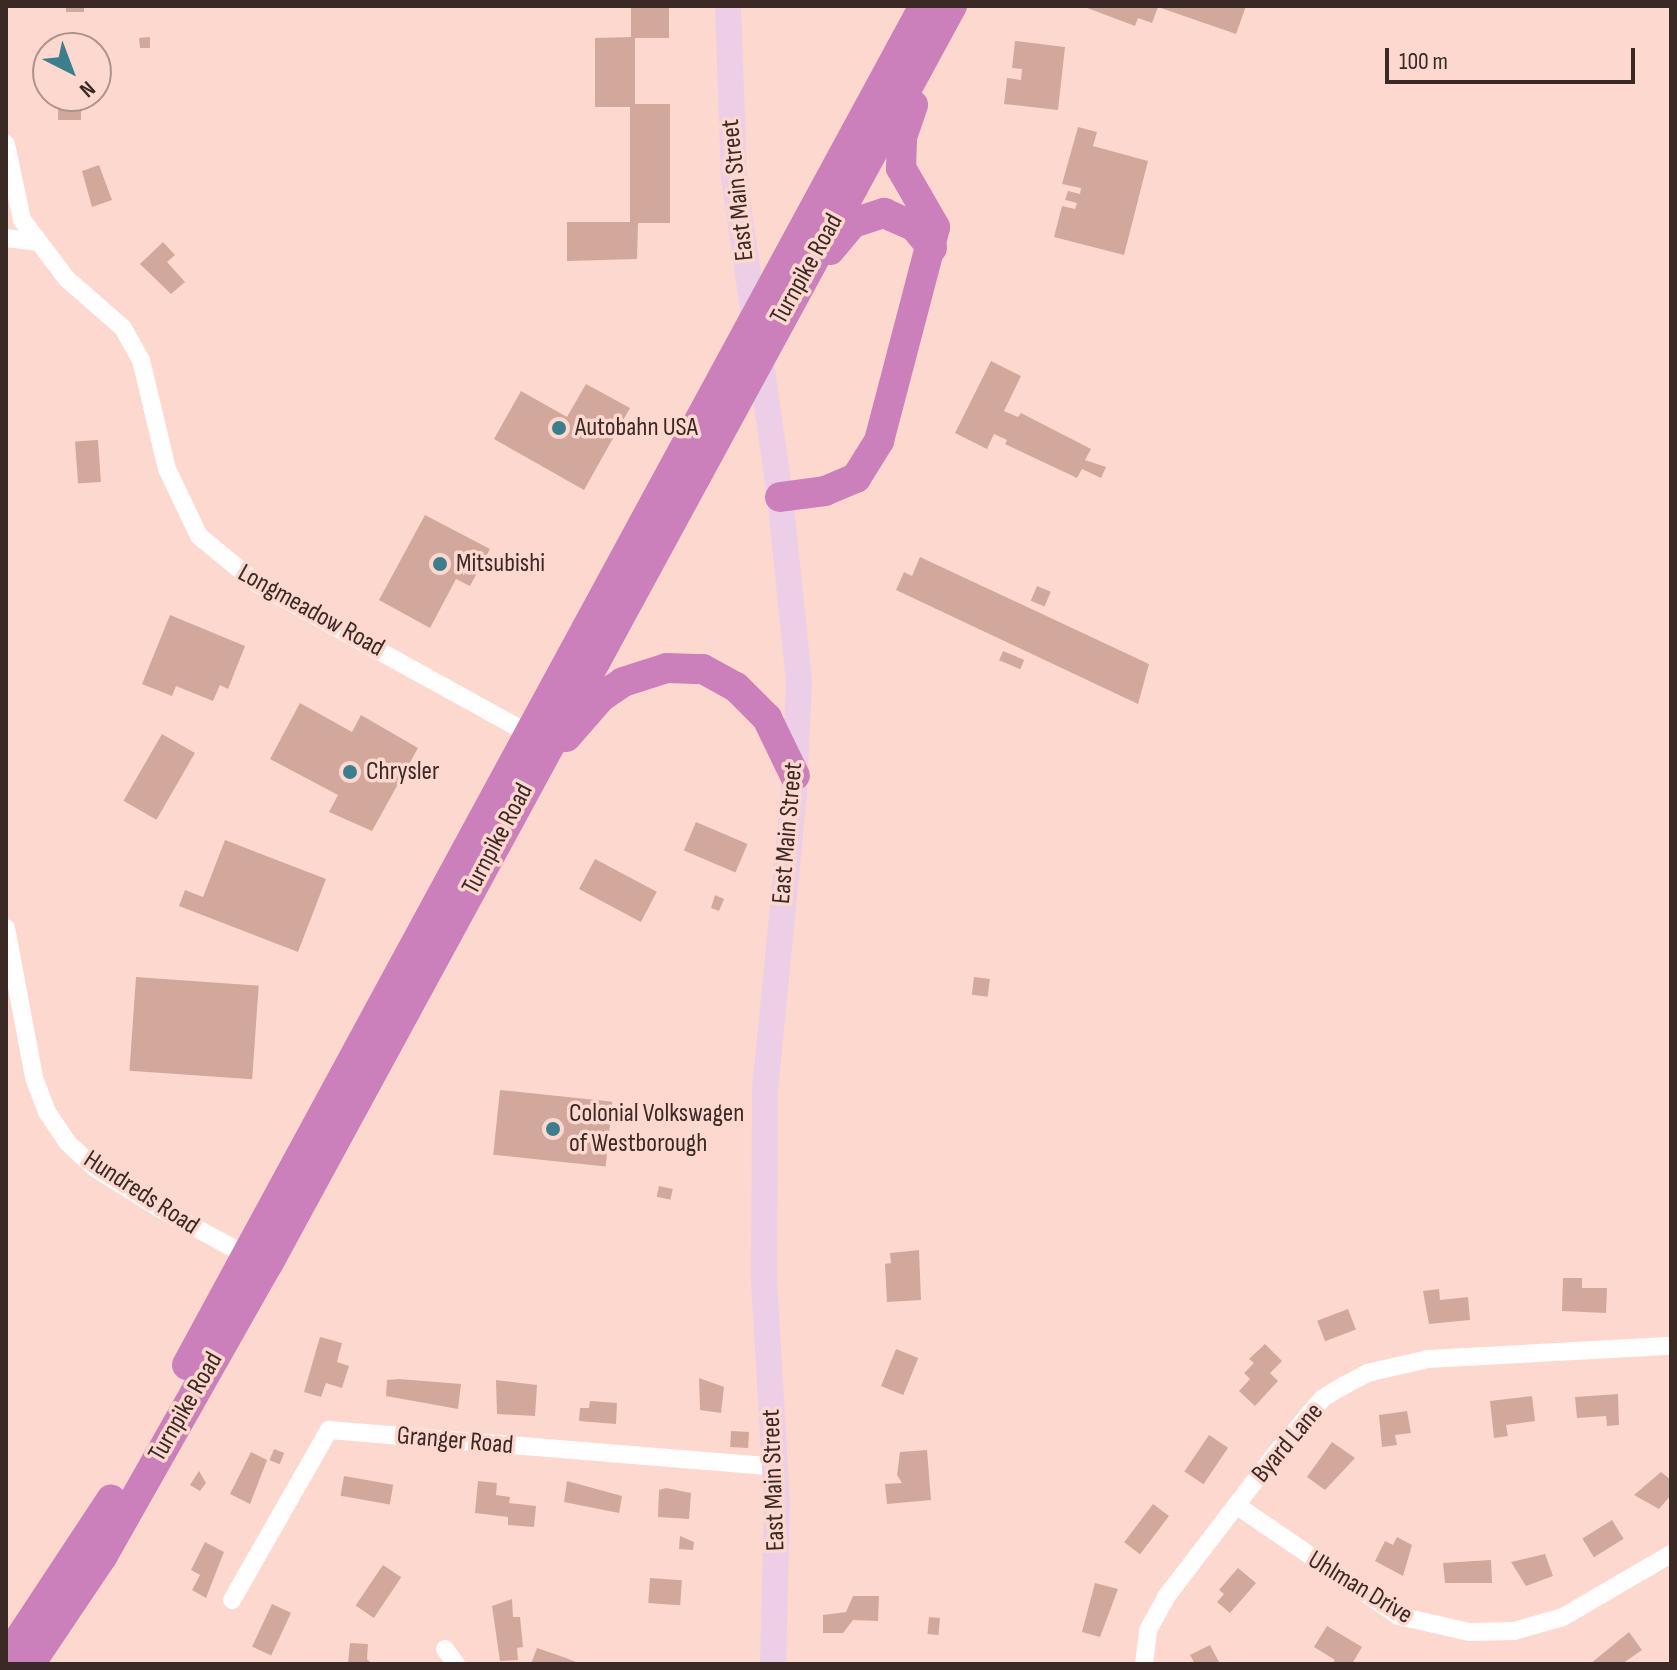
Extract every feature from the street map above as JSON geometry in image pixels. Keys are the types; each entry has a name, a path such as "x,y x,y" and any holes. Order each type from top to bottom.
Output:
{"highway":[{"name":"Turnpike Road","path":"6,1659 101,1518 735,354 789,287 931,48 952,6"},
{"name":"Turnpike Road","path":"30,1664 102,1557 260,1277 739,393 922,8"},
{"path":"780,497 840,487 869,465 932,248 935,227 908,184 900,151 931,48"},
{"path":"789,287 853,223 866,217 900,218 932,248"},
{"path":"533,774 601,697 623,682 649,672 686,667 719,675 746,695 776,729 795,776"}],"main road":[{"name":"East Main Street","path":"728,6 735,190 780,497 799,682 795,776 765,1092 764,1279 776,1467 773,1664"}],"street":[{"name":"Longmeadow Road","path":"6,144 11,184 37,242 67,279 123,328 141,360 180,504 217,554 256,583 529,734"},
{"path":"6,238 37,242"},
{"name":"Hundreds Road","path":"6,928 34,1078 47,1112 68,1143 137,1195 246,1255"},
{"name":"Byard Lane","path":"1144,1664 1143,1645 1154,1614 1236,1505 1323,1398 1367,1373 1428,1359 1671,1346"},
{"name":"Granger Road","path":"232,1600 329,1430 776,1467"},
{"name":"Uhlman Drive","path":"1236,1505 1399,1616 1469,1632 1514,1631 1563,1617 1671,1554"}],"building":[{"path":"66,6 84,6 84,12 66,12"},
{"path":"631,6 669,6 669,38 635,38 635,104 670,104 670,223 638,223 637,259 567,261 567,222 630,222 630,107 595,107 595,38 631,37"},
{"path":"1082,6 1246,6 1236,34 1158,7 1152,23 1138,18 1135,26"},
{"path":"150,37 150,48 140,48 139,38"},
{"path":"1015,41 1065,47 1058,110 1004,104 1007,78 1021,80 1022,69 1012,68"},
{"path":"58,112 81,112 81,120 58,120"},
{"path":"1078,127 1097,132 1093,146 1148,161 1124,255 1054,237 1062,206 1075,209 1077,203 1065,200 1068,191 1080,194 1081,188 1062,184"},
{"path":"99,165 112,200 92,207 82,171"},
{"path":"163,242 175,255 167,262 185,282 171,294 140,264"},
{"path":"991,361 1021,376 1004,411 1018,417 1021,413 1091,449 1085,460 1106,467 1101,478 1082,469 1077,478 1005,444 1007,440 994,434 987,449 955,433"},
{"name":"Autobahn USA","path":"586,384 630,408 584,490 494,439 521,391 567,417"},
{"path":"98,440 101,482 78,484 75,442"},
{"name":"Mitsubishi","path":"425,515 490,549 470,586 456,579 430,628 379,600"},
{"path":"920,557 1149,664 1138,704 896,590 904,572 912,576"},
{"path":"1037,586 1051,592 1045,607 1031,601"},
{"path":"170,615 245,646 228,689 220,685 213,701 176,686 172,696 142,684"},
{"path":"1003,651 1024,660 1020,669 999,660"},
{"name":"Chrysler","path":"300,703 352,732 361,715 418,748 372,831 329,812 338,795 270,759"},
{"path":"162,734 195,753 156,820 124,801"},
{"path":"696,822 748,844 735,872 684,851"},
{"path":"225,840 326,879 298,952 179,906 185,890 203,897"},
{"path":"595,859 657,892 641,922 579,889"},
{"path":"715,895 724,899 719,911 711,908"},
{"path":"136,977 259,986 252,1079 129,1071"},
{"path":"974,977 990,979 988,997 972,995"},
{"name":"Colonial Volkswagen of Westborough","path":"500,1090 612,1102 606,1166 493,1155"},
{"path":"659,1186 673,1189 670,1200 657,1197"},
{"path":"919,1250 921,1300 887,1302 885,1264 891,1263 890,1253"},
{"path":"1563,1278 1582,1278 1582,1288 1607,1288 1606,1313 1562,1311"},
{"path":"1439,1289 1440,1300 1468,1297 1470,1320 1429,1324 1423,1291"},
{"path":"1348,1309 1356,1330 1325,1341 1317,1321"},
{"path":"320,1337 342,1343 337,1362 349,1366 342,1388 326,1383 321,1397 304,1392"},
{"path":"1265,1344 1282,1361 1270,1373 1278,1381 1255,1406 1239,1391 1250,1379 1244,1373 1254,1363 1249,1359"},
{"path":"896,1349 918,1358 903,1395 881,1386"},
{"path":"699,1378 724,1387 721,1413 700,1410"},
{"path":"387,1380 461,1384 458,1409 386,1396"},
{"path":"496,1380 537,1385 535,1416 497,1414"},
{"path":"1618,1394 1619,1425 1607,1426 1606,1416 1577,1418 1575,1397"},
{"path":"1532,1396 1535,1421 1506,1425 1508,1436 1494,1438 1490,1401"},
{"path":"590,1401 617,1403 616,1424 579,1421 580,1408 589,1408"},
{"path":"1407,1411 1411,1433 1395,1435 1397,1445 1382,1447 1379,1415"},
{"path":"731,1431 749,1432 748,1448 730,1447"},
{"path":"1209,1435 1228,1448 1203,1484 1184,1471"},
{"path":"1332,1442 1355,1458 1325,1490 1307,1477"},
{"path":"274,1449 284,1453 280,1464 270,1460"},
{"path":"927,1450 931,1500 887,1504 885,1484 902,1483 897,1475 900,1452"},
{"path":"251,1452 267,1460 250,1504 230,1494"},
{"path":"199,1471 206,1483 200,1491 190,1485"},
{"path":"1661,1472 1671,1480 1671,1495 1659,1509 1634,1495"},
{"path":"344,1476 393,1485 390,1504 341,1496"},
{"path":"478,1481 497,1483 496,1495 510,1497 509,1503 536,1506 534,1527 508,1525 508,1517 475,1513"},
{"path":"567,1481 622,1496 619,1513 564,1502"},
{"path":"666,1488 691,1493 689,1519 658,1517 659,1490"},
{"path":"1153,1504 1169,1516 1140,1554 1124,1542"},
{"path":"1612,1520 1624,1539 1594,1557 1582,1539"},
{"path":"680,1536 694,1542 693,1550 679,1549"},
{"path":"1397,1537 1412,1545 1403,1576 1375,1561 1385,1541 1393,1545"},
{"path":"205,1542 224,1552 206,1598 192,1590 200,1575 191,1570"},
{"path":"1545,1554 1553,1576 1526,1586 1511,1562"},
{"path":"1491,1560 1492,1583 1445,1583 1443,1563"},
{"path":"383,1565 401,1577 374,1618 356,1606"},
{"path":"1238,1568 1256,1583 1230,1613 1217,1602 1224,1594 1219,1590"},
{"path":"650,1578 682,1580 680,1605 648,1603"},
{"path":"1095,1583 1118,1589 1100,1637 1082,1632"},
{"path":"853,1596 879,1596 878,1621 853,1620 843,1633 823,1633 823,1615 846,1612"},
{"path":"512,1599 513,1617 520,1617 523,1647 517,1648 518,1660 500,1661 492,1606"},
{"path":"272,1604 291,1613 271,1655 252,1647"},
{"path":"929,1617 940,1618 938,1635 928,1634"},
{"path":"1327,1626 1362,1647 1352,1664 1332,1664 1335,1660 1314,1647"},
{"path":"1629,1632 1642,1650 1622,1664 1590,1664"},
{"path":"350,1643 368,1644 367,1659 372,1664 348,1664"},
{"path":"1210,1645 1220,1664 1195,1664 1190,1655"},
{"path":"537,1648 566,1658 581,1664 531,1664"}],"place":[{"name":"Autobahn USA","path":"559,428"},
{"name":"Mitsubishi","path":"440,564"},
{"name":"Chrysler","path":"350,772"},
{"name":"Colonial Volkswagen of Westborough","path":"553,1129"}]}
